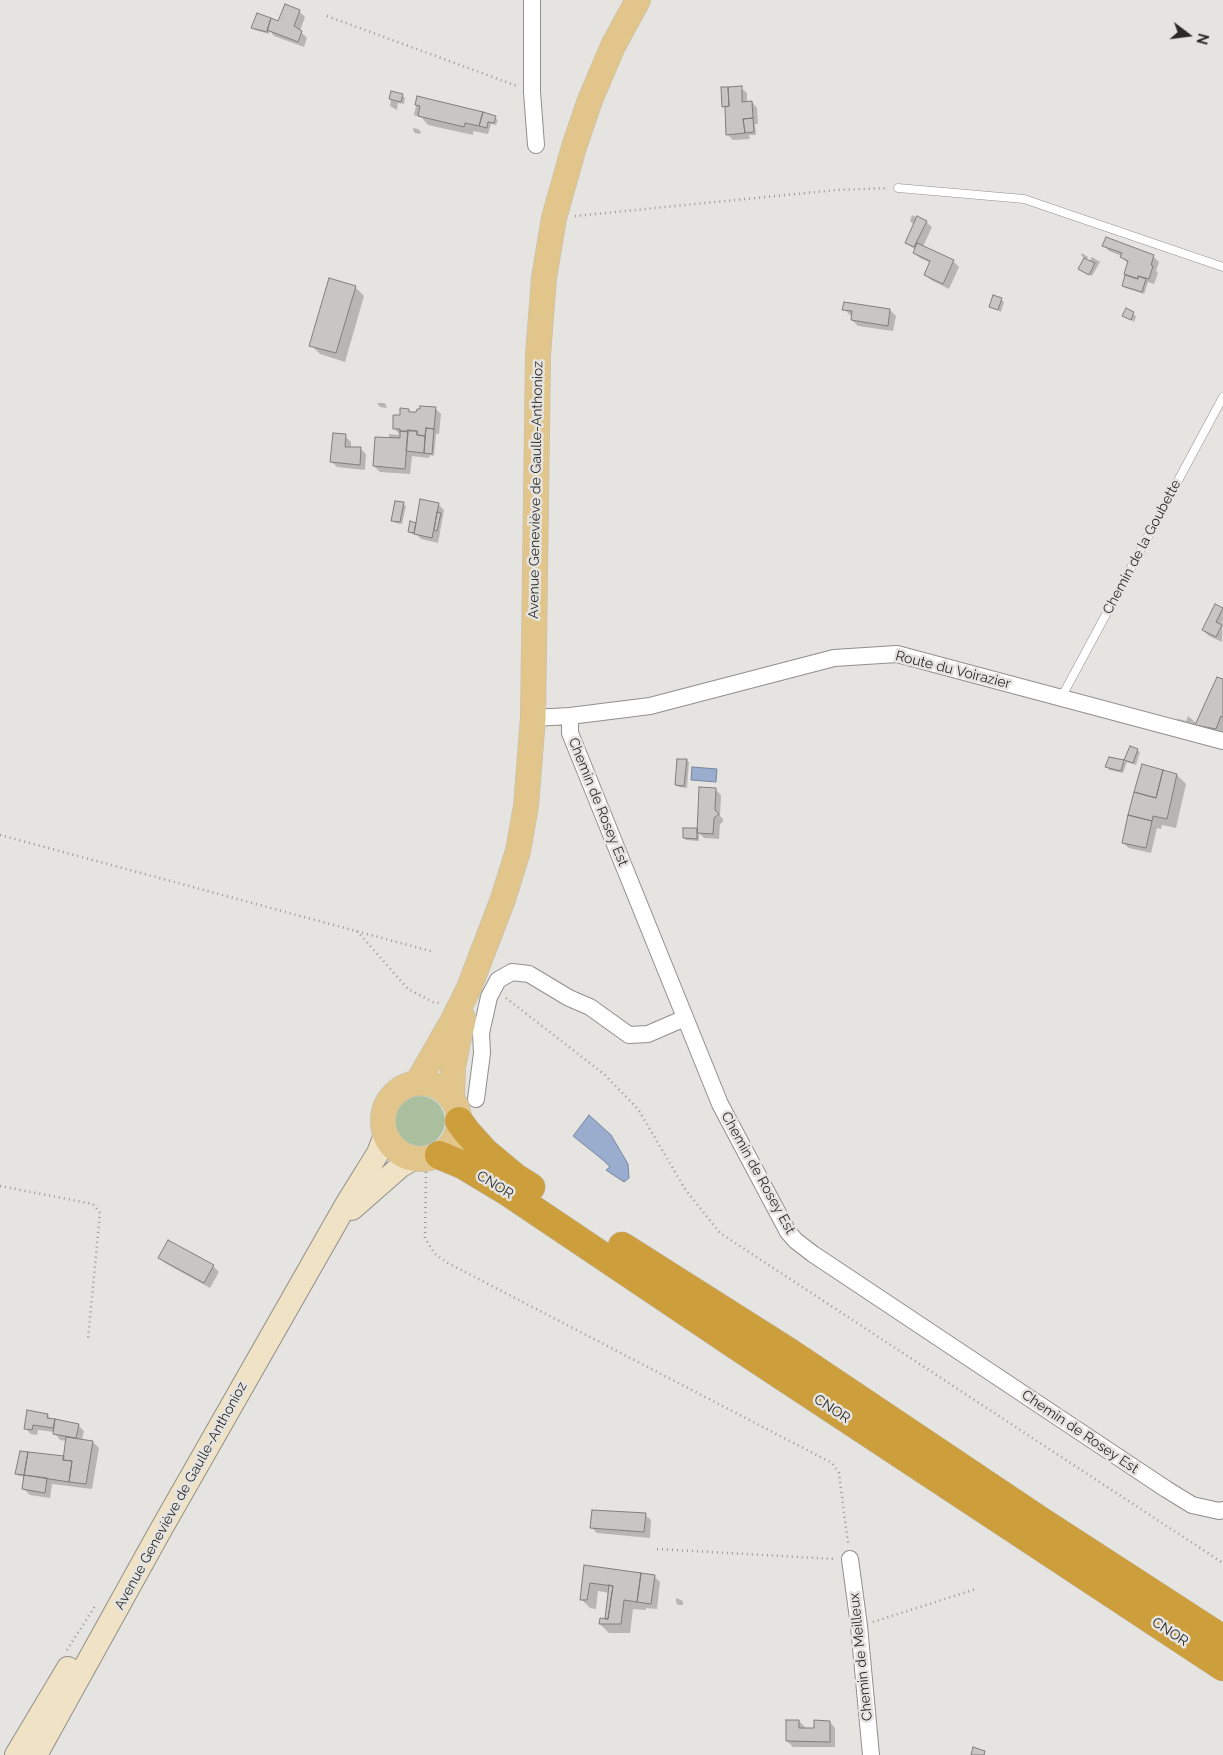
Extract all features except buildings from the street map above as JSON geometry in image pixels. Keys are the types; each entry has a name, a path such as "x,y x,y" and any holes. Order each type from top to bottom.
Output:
{"highway":[{"name":"CNOR","path":"462,1106 467,1132 485,1152 515,1177 786,1350 1040,1521 1223,1639"},
{"name":"CNOR","path":"427,1158 462,1164 506,1191 741,1349 1223,1667"}],"main road":[{"name":"Avenue Geneviève de Gaulle-Anthonioz","path":"417,1083 465,997 503,899 518,851 526,806 533,718 538,355 544,278 554,218 574,147 590,100 613,46 638,0"},
{"name":"Avenue Geneviève de Gaulle-Anthonioz","path":"462,1106 452,1067 465,997"},
{"path":"417,1083 430,1084 442,1090 462,1106 457,1135 450,1147 427,1158 402,1155 392,1146 385,1135 383,1115 387,1103 400,1090 417,1083"},
{"name":"Avenue Geneviève de Gaulle-Anthonioz","path":"36,1755 159,1532 327,1238 378,1154 385,1135"},
{"name":"Avenue Geneviève de Gaulle-Anthonioz","path":"327,1238 357,1204 401,1166 427,1158"},
{"path":"16,1755 111,1601 159,1532"}],"street":[{"path":"532,0 532,92 536,145"},
{"name":"Route du Voirazier","path":"533,718 570,716 650,706 834,658 898,654 1223,742"},
{"name":"Chemin de Rosey Est","path":"570,716 570,733 720,1104 788,1232 796,1241 1172,1493 1192,1505 1223,1510"},
{"path":"462,1106 482,1053 481,1033 489,997 498,980 512,972 529,974 569,998 590,1007 629,1034 648,1034 685,1018"},
{"name":"Chemin de Meilleux","path":"850,1559 859,1626 871,1755"}],"lane":[{"path":"898,188 1024,199 1223,267"},
{"name":"Chemin de la Goubette","path":"1061,698 1223,397"}],"path":[{"path":"326,16 532,92"},
{"path":"554,218 836,190 898,188"},
{"path":"0,836 434,952"},
{"path":"356,930 408,989 433,1002 465,997"},
{"path":"427,1158 425,1238 434,1253 446,1262 832,1463 839,1473 850,1559 657,1550"},
{"path":"0,1186 93,1204 100,1213 88,1339"},
{"path":"859,1626 976,1589"}],"green space":[{"path":"425,1096 438,1103 444,1111 444,1131 438,1139 430,1145 415,1146 402,1139 396,1131 395,1116 402,1103 410,1097"}],"water":[{"path":"692,767 717,769 716,782 691,780"},
{"path":"589,1115 611,1135 628,1164 629,1178 624,1182 606,1170 610,1167 573,1136"}]}
